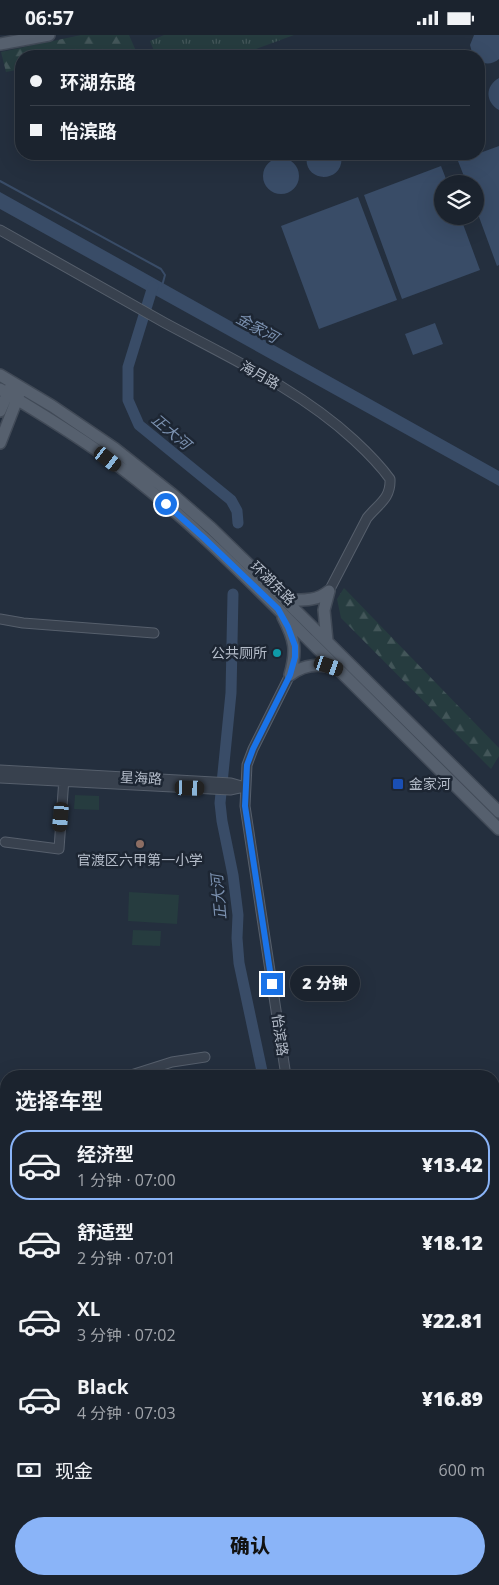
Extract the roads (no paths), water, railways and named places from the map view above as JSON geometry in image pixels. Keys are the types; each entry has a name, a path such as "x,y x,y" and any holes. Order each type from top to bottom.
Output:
{"main road":[{"path":"0,36 7,35"},
{"path":"0,44 49,35"},
{"name":"环湖东路","path":"0,375 12,390 159,498 282,605 327,641 499,812"},
{"path":"0,411 12,390"},
{"path":"0,443 12,390"},
{"path":"290,675 295,657 295,646 282,605 322,597 329,591"},
{"path":"327,641 324,610 329,591"},
{"name":"环湖东路","path":"282,605 339,670 499,829"},
{"path":"290,675 296,670 306,667 329,666 339,670"}],"street":[{"name":"海月路","path":"0,230 305,401 368,452 390,479 389,493 367,518 329,591"},
{"path":"0,619 23,623 154,633"},
{"path":"0,625 15,626 23,623"},
{"name":"怡滨路","path":"285,1070 245,806 245,787 247,765 253,749 290,675"},
{"name":"星海路","path":"0,769 64,778"},
{"name":"星海路","path":"0,778 64,778 245,787"},
{"path":"5,842 58,849 64,778"},
{"path":"146,1070 172,1061 205,1057"}],"water":[{"path":"474,35 499,35 499,59 492,63 485,63 485,50 471,50 470,45"},
{"path":"499,78 499,110 491,103 488,94 491,85"},
{"path":"499,146 499,265 497,266 482,225 484,225 484,175 463,175 458,161 485,160 485,151"},
{"path":"274,160 288,160 294,163 299,176 294,189 281,194 268,189 263,176 268,163"},
{"path":"307,160 341,160 337,171 324,177 317,176 307,164"},
{"path":"441,166 444,175 434,175 434,225 463,225 480,270 402,299 364,195"},
{"path":"0,192 499,471 499,486 0,209"},
{"path":"358,197 397,300 319,329 281,226"},
{"path":"435,323 443,344 413,355 405,334"}],"waterway":[{"path":"0,181 161,269 165,275 162,286"},
{"name":"正大河","path":"153,286 128,367 128,400 139,425 231,500 237,511 238,523"},
{"name":"正大河","path":"233,594 231,693 220,803 238,915 239,963 262,1070"}],"place":[{"name":"公共厕所","path":"277,653"},
{"name":"金家河","path":"398,784"},
{"name":"官渡区六甲第一小学","path":"140,844"}]}
